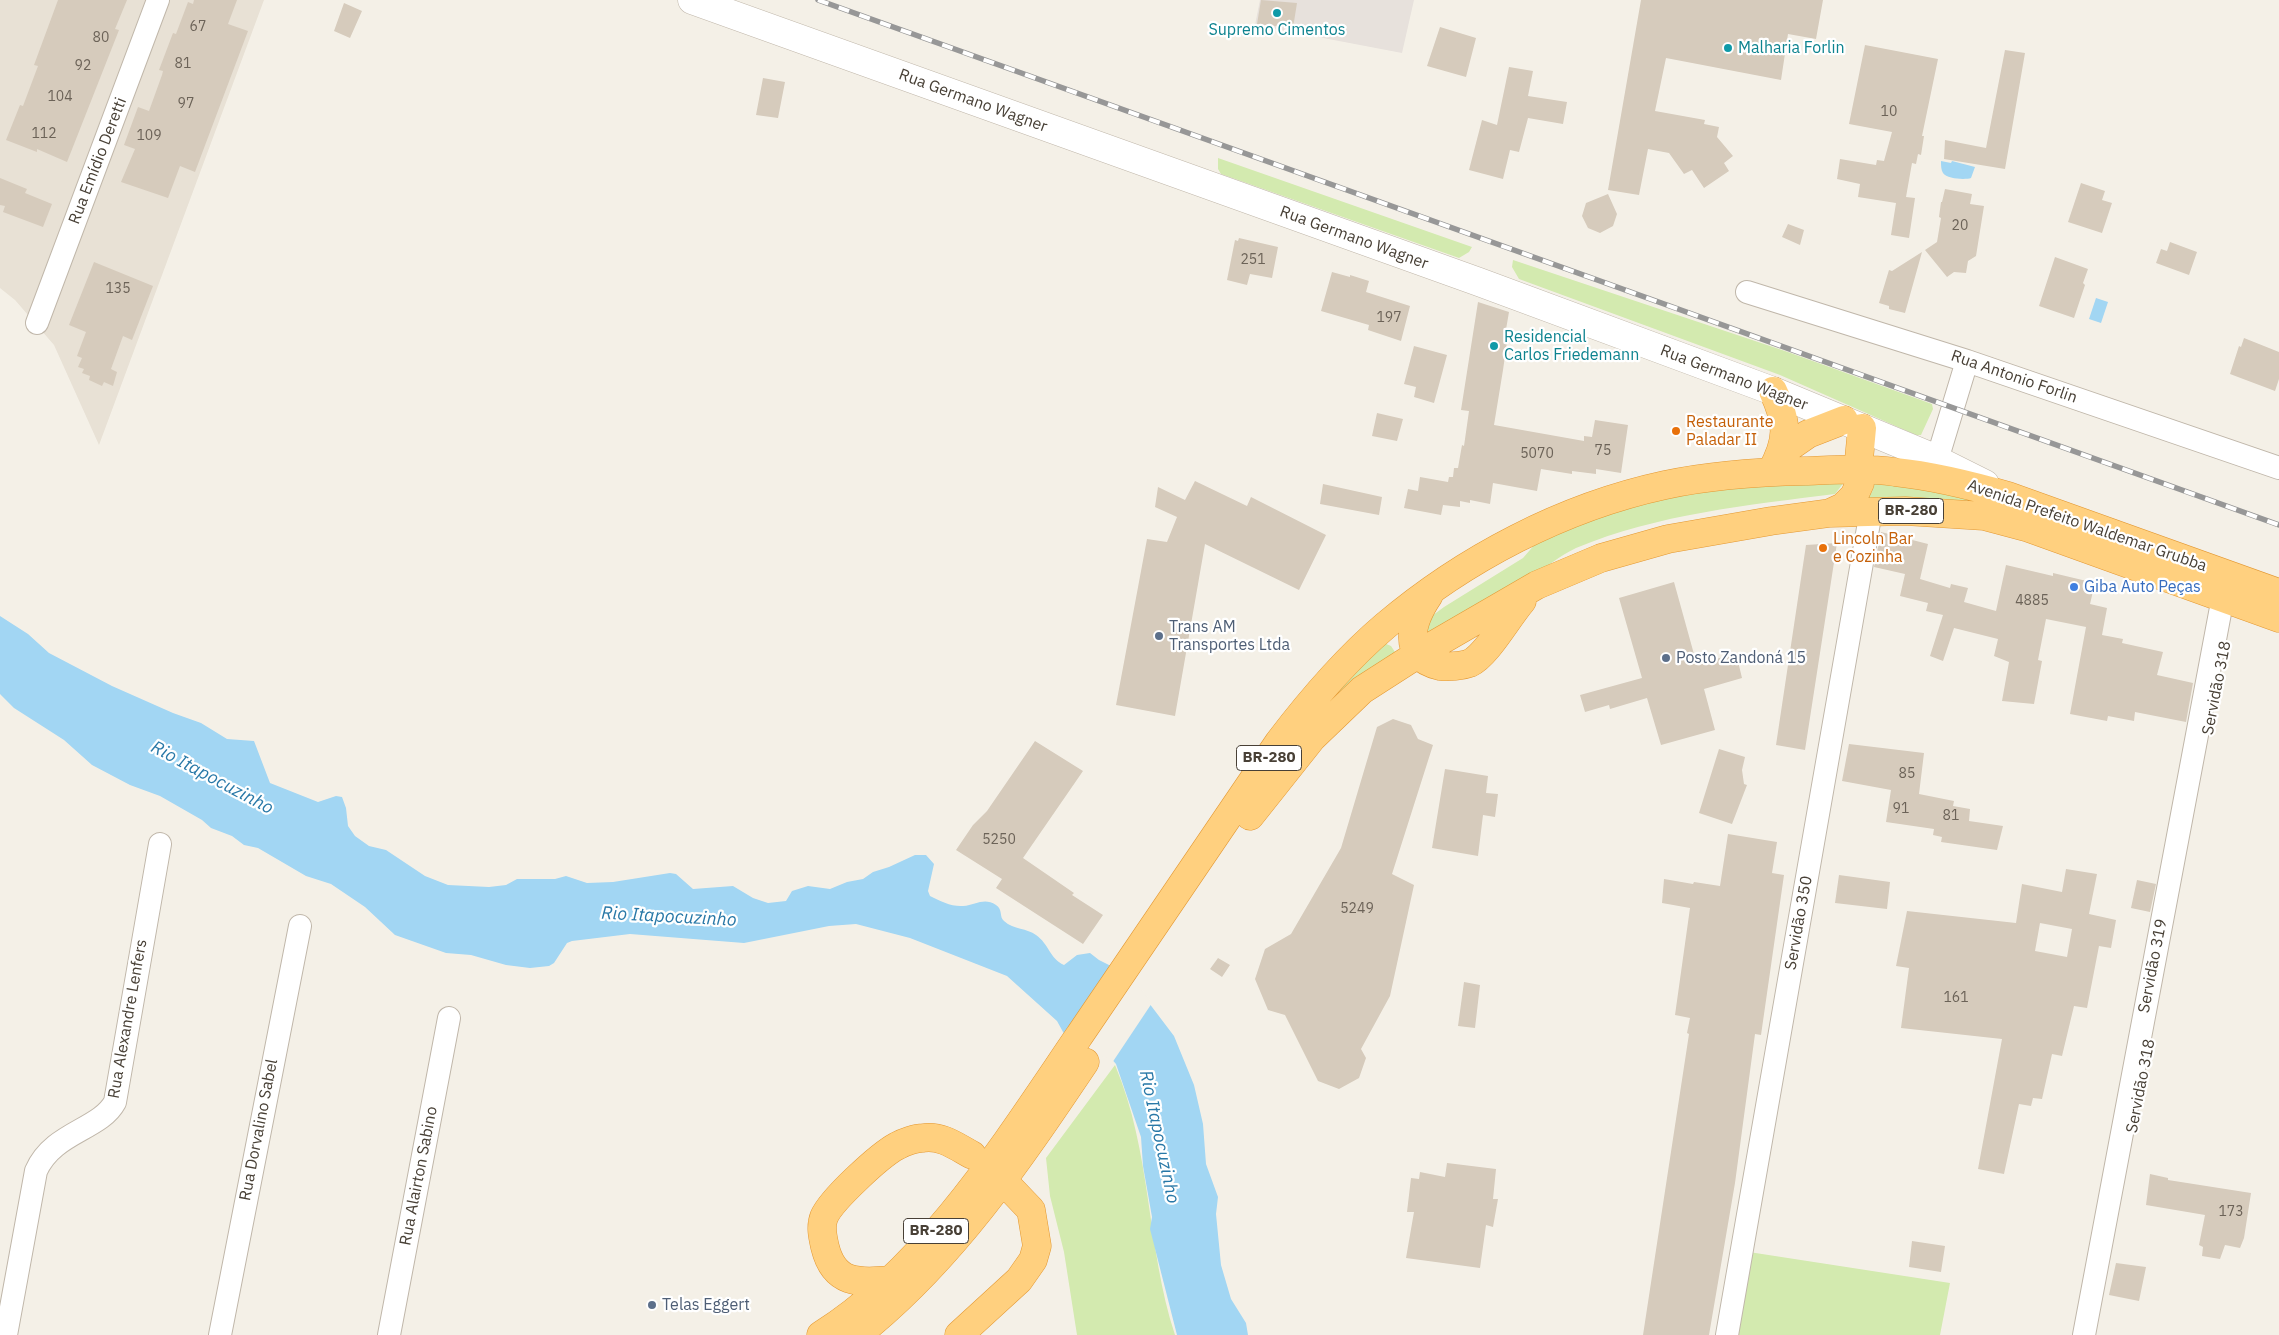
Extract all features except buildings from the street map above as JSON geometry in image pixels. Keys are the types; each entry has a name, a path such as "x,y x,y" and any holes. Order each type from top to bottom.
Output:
{"highway":[{"path":"1772,391 1784,422 1777,462"},
{"path":"1777,462 1808,434 1853,424 1860,483 1854,496 1843,506 1830,513"},
{"name":"Avenida Prefeito Waldemar Grubba","path":"1141,963 1279,742 1311,700 1384,627 1436,587 1510,542 1581,509 1665,485 1721,476 1777,462 1922,476 1962,483 2008,496 2279,593"},
{"name":"Avenida Prefeito Waldemar Grubba","path":"1418,654 1429,663 1445,667 1470,663 1484,653 1510,614 1537,585 1601,558 1668,539 1771,521 1830,513 1871,511 1984,516 2028,528 2279,618"},
{"path":"1418,654 1413,642 1415,620 1418,611 1436,587"},
{"name":"BR-280","path":"857,1335 895,1302 933,1264 974,1218 1039,1112 1141,963 1243,824 1306,745 1331,718 1362,690 1418,654"},
{"name":"BR-280","path":"821,1335 863,1304 890,1280 939,1228 999,1153 1039,1112"},
{"path":"890,1280 851,1280 837,1274 830,1263 822,1233 823,1220 829,1208 856,1181 898,1145 923,1138 943,1139 972,1155"},
{"path":"959,1335 1019,1280 1032,1260 1037,1246 1031,1210 1010,1188"}],"street":[{"name":"Rua Emídio Deretti","path":"37,323 158,0"},
{"name":"Rua Germano Wagner","path":"692,0 1479,282 1772,391 1937,460 2008,496"},
{"name":"Rua Antonio Forlin","path":"1747,292 1967,361 2279,468"},
{"path":"1937,460 1967,361"},
{"name":"Servidão 350","path":"1727,1335 1871,511"},
{"name":"Servidão 319","path":"2084,1335 2228,599"},
{"name":"Servidão 318","path":"2094,1335 2228,599"},
{"name":"Rua Alexandre Lenfers","path":"6,1335 36,1171 42,1158 68,1135 110,1111 115,1102 160,844"},
{"name":"Rua Dorvalino Sabel","path":"220,1335 300,926"},
{"name":"Rua Alairton Sabino","path":"389,1335 449,1018"}],"shaded area":[{"path":"0,0 264,0 99,445 54,345 15,300 0,288"},
{"path":"1260,0 1414,0 1402,53 1255,25"}],"green space":[{"path":"1218,158 1472,247 1469,252 1459,258 1221,174 1218,169"},
{"path":"1513,260 1785,351 1932,404 1933,409 1921,435 1916,435 1780,375 1519,279 1512,267"},
{"path":"1876,480 1919,486 2024,511 1864,500 1872,492"},
{"path":"1845,481 1835,494 1704,512 1607,536 1570,551 1538,573 1423,638 1425,621 1444,607 1523,558 1536,543 1566,529 1618,511 1662,499 1733,486"},
{"path":"1384,643 1391,646 1397,655 1302,729"},
{"path":"1115,1065 1136,1131 1159,1268 1175,1335 1077,1335 1064,1252 1050,1196 1046,1158"},
{"path":"1749,1252 1950,1283 1940,1335 1736,1335"}],"water":[{"path":"1941,161 1951,163 1952,161 1975,167 1971,178 1948,177 1941,169"},
{"path":"2096,298 2108,302 2101,323 2089,319"},
{"name":"Rio Itapocuzinho","path":"0,616 28,634 49,653 112,686 173,713 201,723 227,739 254,741 270,783 318,802 336,796 342,797 346,808 348,826 355,836 369,846 386,850 425,876 448,885 489,887 506,885 517,879 555,879 566,876 587,883 613,882 670,873 676,874 693,889 733,886 753,898 768,903 786,901 792,891 808,886 830,889 847,882 863,879 873,872 915,855 926,855 934,864 928,891 930,896 955,906 984,902 992,903 998,907 1004,921 1036,935 1056,959 1064,965 1077,955 1090,953 1117,969 1068,1041 1057,1021 1007,976 910,938 856,924 829,926 744,943 630,934 572,941 567,943 554,963 549,966 530,968 506,965 471,955 446,953 395,935 365,907 331,884 306,876 258,848 244,845 232,836 211,828 202,820 160,796 130,785 92,765 64,740 14,708 0,694"},
{"name":"Rio Itapocuzinho","path":"1149,1003 1174,1036 1194,1085 1203,1124 1206,1164 1218,1197 1216,1214 1221,1265 1231,1299 1246,1323 1248,1335 1177,1335 1150,1229 1152,1217 1143,1166 1141,1137 1116,1064 1108,1055"}],"pier":[{"path":"1134,983 1137,984 1152,1003 1112,1063 1107,1058 1090,1054 1088,1051"}],"railway":[{"path":"818,0 2279,525"}],"place":[{"name":"Supremo Cimentos","path":"1277,13"},
{"name":"Malharia Forlin","path":"1728,48"},
{"name":"Residencial Carlos Friedemann","path":"1494,346"},
{"name":"Restaurante Paladar II","path":"1676,431"},
{"name":"Lincoln Bar e Cozinha","path":"1823,548"},
{"name":"Giba Auto Peças","path":"2074,587"},
{"name":"Trans AM Transportes Ltda","path":"1159,636"},
{"name":"Posto Zandoná 15","path":"1666,658"},
{"name":"Telas Eggert","path":"652,1305"}]}
